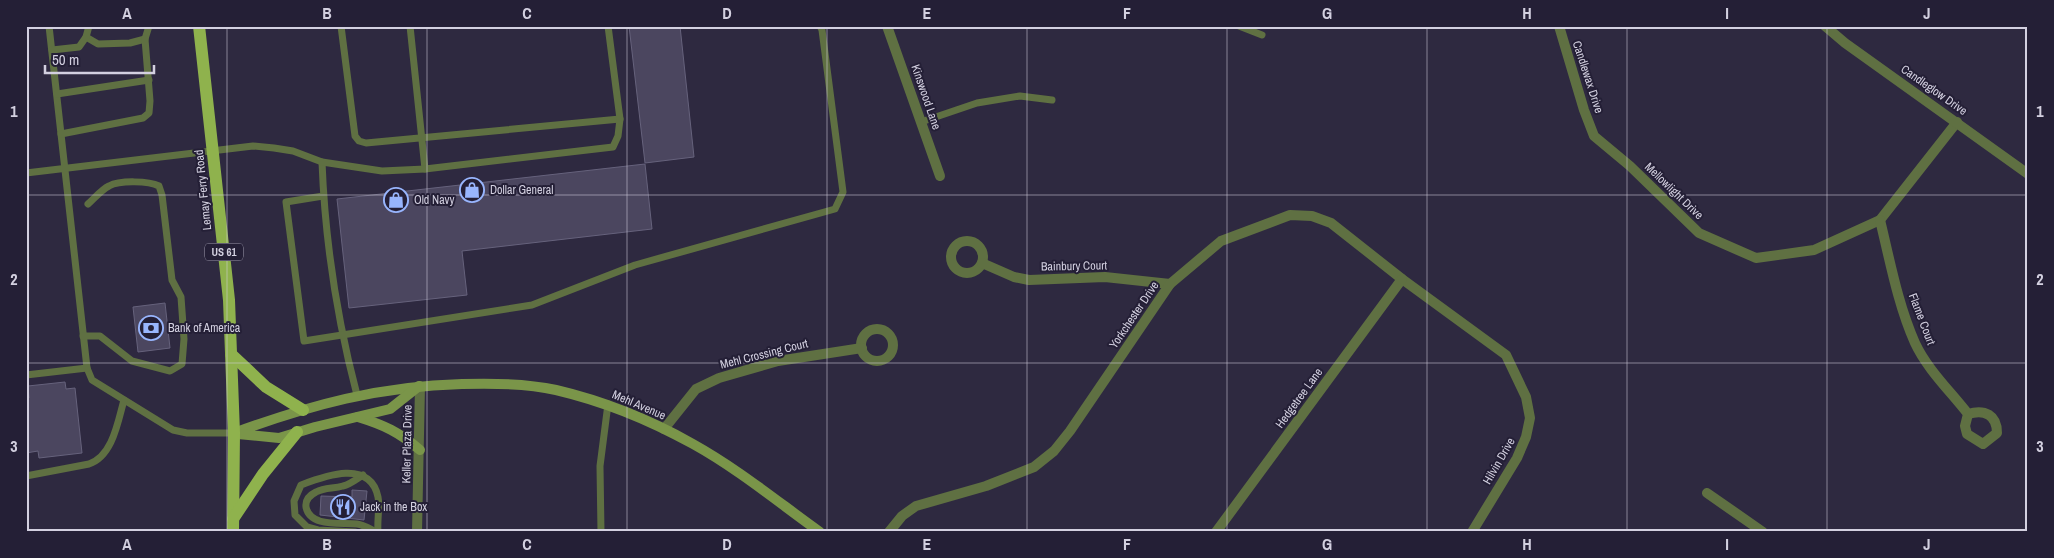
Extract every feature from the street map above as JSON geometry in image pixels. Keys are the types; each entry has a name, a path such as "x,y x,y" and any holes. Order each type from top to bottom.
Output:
{"main road":[{"name":"Lemay Ferry Road","path":"199,26 230,300 234,433 233,525"},
{"path":"231,354 266,387 303,410"},
{"path":"233,525 263,474 297,432"}],"street":[{"name":"Kinswood Lane","path":"887,26 940,176"},
{"name":"Candlewax Drive","path":"1559,26 1584,110 1594,136"},
{"name":"Candleglow Drive","path":"1825,26 1845,43 2028,174"},
{"name":"Mellowlight Drive","path":"1594,136 1630,166 1699,233 1756,258 1814,250 1880,220 1957,122"},
{"name":"Yorkchester Drive","path":"889,532 902,516 916,506 986,486 1034,467 1054,451 1070,431 1170,284 1221,242 1290,215 1312,216 1331,223 1402,279 1506,355 1526,397"},
{"name":"Flame Court","path":"1880,220 1898,291 1916,344 1931,367 1968,414"},
{"name":"Bainbury Court","path":"982,263 1014,277 1029,280 1105,277 1170,284"},
{"name":"Hedgetree Lane","path":"1216,532 1402,279"},
{"name":"Mehl Crossing Court","path":"664,429 696,389 719,378 778,361 862,348"},
{"name":"Mehl Avenue","path":"234,433 274,418 358,395 420,386 505,384 555,390 608,404 664,429 717,458 820,532"},
{"path":"234,433 279,438 390,409 420,386"},
{"name":"Keller Plaza Drive","path":"417,532 420,386"},
{"name":"Hilvin Drive","path":"1472,532 1517,458 1526,438 1530,418 1526,397"},
{"path":"358,417 384,425 404,436 420,450"},
{"path":"1706,493 1763,532"}],"lane":[{"path":"49,26 87,368 92,380 173,430 187,434 234,433"},
{"path":"84,26 86,37 98,44 130,43 145,39"},
{"path":"52,50 79,47 86,37 89,26"},
{"path":"341,26 355,136 360,141 422,138 620,119"},
{"path":"410,26 425,169"},
{"path":"26,173 253,146 293,151 322,162 382,171 425,169 613,147 618,136 620,119 608,26"},
{"path":"323,196 286,202 304,341 532,305 635,265 835,209 843,192 820,26"},
{"path":"1239,26 1262,35"},
{"path":"61,134 143,118 149,114 149,80 145,39 149,28"},
{"path":"57,94 149,80"},
{"path":"921,122 977,103 1020,96 1052,100"},
{"path":"322,162 324,214 344,335 358,395"},
{"path":"84,336 100,336 132,361 170,371 175,370 182,364 184,340 181,296 172,280 160,186 149,181 114,184 104,189 88,204"},
{"path":"26,375 87,368"},
{"path":"26,476 89,464 98,459 115,433 124,400"},
{"path":"601,532 600,466 608,404"},
{"path":"355,532 318,530 307,527 295,515 294,501 301,485 328,476 353,473 363,475 375,488 378,499 377,532 360,525 322,522 315,519 306,508 309,496 316,491 329,487 343,486 363,475"}],"building":[{"path":"629,26 680,26 694,157 645,163"},
{"path":"645,164 652,229 462,251 467,295 349,308 337,199"},
{"name":"Bank of America","path":"165,303 170,348 138,352 133,307"},
{"path":"65,382 66,389 75,388 82,453 39,458 38,451 26,453 26,399 29,398 28,386"},
{"name":"Jack in the Box","path":"352,490 367,491 364,520 320,515 321,496 352,497"}],"place":[{"name":"Dollar General","path":"472,190"},
{"name":"Old Navy","path":"396,200"},
{"name":"Bank of America","path":"151,328"},
{"name":"Jack in the Box","path":"343,507"}]}
